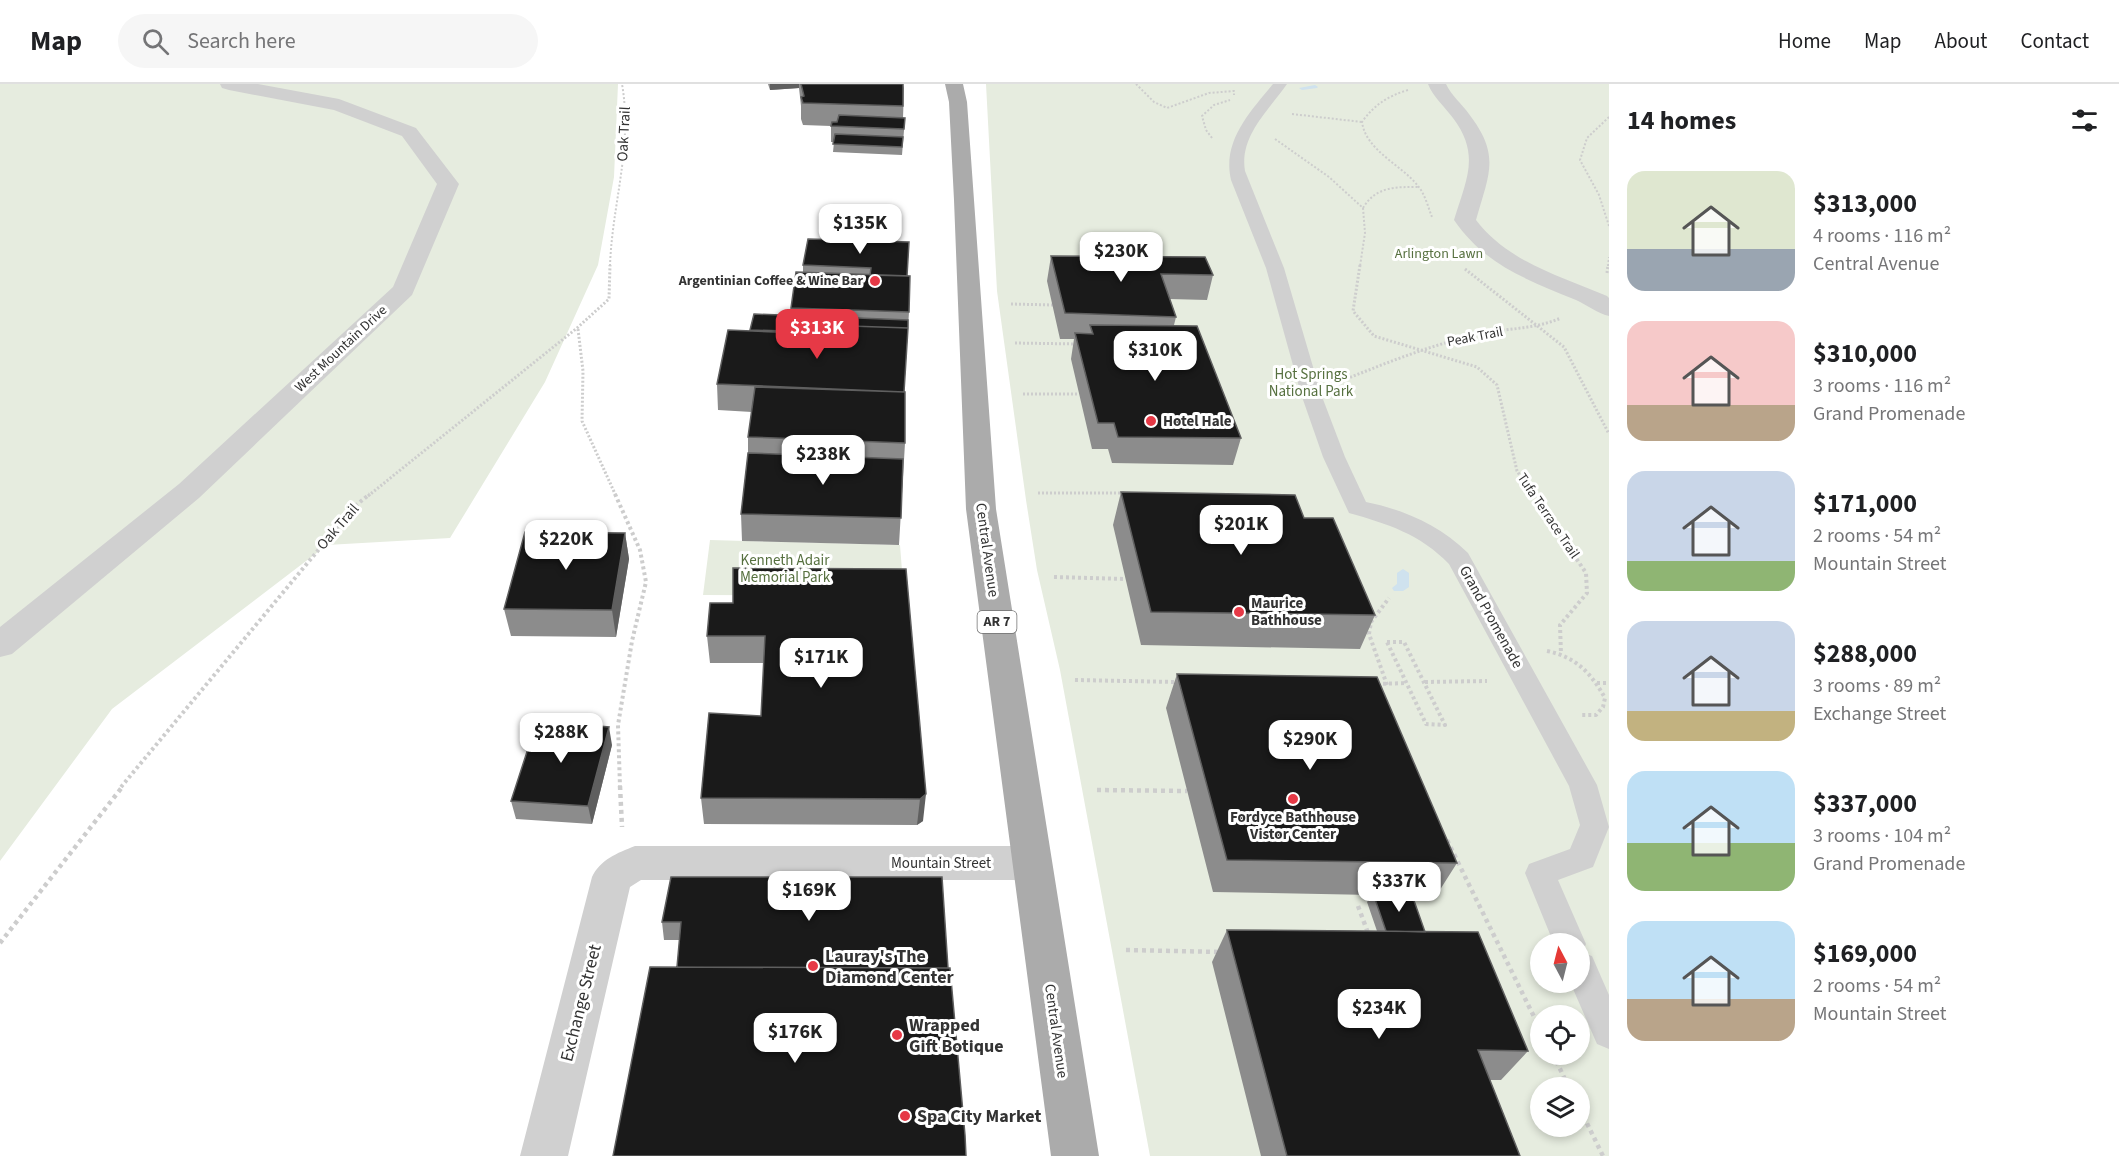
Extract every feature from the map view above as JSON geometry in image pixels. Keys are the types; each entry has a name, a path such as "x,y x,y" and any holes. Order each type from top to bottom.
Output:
{"main road":[{"name":"Central Avenue","path":"954,84 958,102 966,200 981,509 1075,1156"}],"street":[{"name":"West Mountain Drive","path":"0,645 189,491 404,290 444,194 448,184 409,132 339,105 229,84"},
{"path":"1236,155 1246,132 1280,84"},
{"path":"1438,87 1462,116 1481,152 1473,195 1465,220 1476,237 1509,262 1603,305"},
{"name":"Grand Promenade","path":"1236,155 1239,180 1275,268 1311,394 1334,457 1358,508 1400,518 1432,535 1448,547 1469,576 1583,785 1595,825 1582,858 1540,873 1565,933"},
{"name":"Mountain Street","path":"654,862 1031,863"},
{"name":"Exchange Street","path":"544,1156 612,877 654,862"},
{"path":"1590,989 1609,1032"}],"path":[{"name":"Oak Trail","path":"0,944 96,819 355,506 577,328 609,299 611,242 626,137 627,102 622,84"},
{"path":"1136,84 1154,102 1167,108 1202,95 1227,90 1234,91 1234,99 1214,105 1202,116 1206,130 1212,138 1226,154 1236,155"},
{"path":"1262,110 1362,122 1371,109 1391,95 1413,88 1438,87"},
{"path":"1609,117 1587,138 1580,160 1599,195 1609,226"},
{"path":"1246,132 1276,139 1329,177 1363,208 1368,197 1381,190 1419,187"},
{"name":"Tufa Terrace Trail","path":"1363,208 1365,233 1353,311 1374,336 1477,367 1497,386 1518,471 1586,573 1587,593 1560,625 1562,654"},
{"path":"1603,305 1609,257"},
{"path":"1011,304 1053,306"},
{"name":"Peak Trail","path":"1311,394 1416,350 1481,334 1541,327 1603,305"},
{"path":"577,328 583,370 582,421 640,550 646,582 632,641 618,725 622,836 654,862"},
{"path":"1015,343 1084,345"},
{"path":"1023,394 1079,394"},
{"path":"1038,493 1129,493"},
{"path":"1054,577 1125,579"},
{"path":"1387,685 1369,634 1371,622 1389,598"},
{"path":"1387,642 1404,642 1445,725 1426,724 1406,683 1387,642"},
{"path":"1510,653 1549,651 1562,654 1587,669 1605,698 1603,707 1596,715 1547,716"},
{"path":"1075,680 1184,682"},
{"path":"1425,682 1472,682"},
{"path":"1369,684 1406,683"},
{"path":"1597,683 1609,683"},
{"path":"1097,790 1187,791"},
{"path":"1446,837 1530,1009"},
{"path":"1358,906 1368,936"},
{"path":"1126,950 1233,952"},
{"path":"1590,1129 1603,1156"}],"green space":[{"path":"0,84 618,84 614,177 598,265 545,382 450,538 327,545 112,709 0,861"},
{"name":"Hot Springs National Park","path":"986,84 1609,84 1609,1156 1150,1156 1060,670 1037,570 997,291"},
{"name":"Kenneth Adair Memorial Park","path":"710,540 900,545 904,596 703,595"}],"building":[{"path":"801,84 903,84 903,106 803,103"},
{"path":"839,115 905,118 904,129 831,126 832,122 837,122"},
{"path":"835,134 903,137 902,147 833,144"},
{"path":"808,239 909,242 907,276 870,275 871,268 803,265"},
{"path":"1051,256 1205,257 1213,275 1161,274 1176,317 1065,313"},
{"path":"796,272 910,276 909,312 791,308"},
{"path":"754,314 908,320 908,328 850,326 849,333 750,330"},
{"name":"Hotel Hale","path":"1090,325 1197,326 1241,438 1118,437 1114,423 1098,423 1075,333 1093,334"},
{"path":"850,326 908,328 904,392 717,384 728,330 849,335"},
{"path":"755,387 905,392 905,443 748,437"},
{"path":"748,453 903,459 901,518 741,514"},
{"name":"Maurice Bathhouse","path":"1121,492 1295,495 1304,518 1333,518 1375,615 1151,612"},
{"path":"525,532 625,533 612,610 504,609"},
{"path":"733,568 906,569 926,794 920,799 701,798 709,713 761,716 765,636 707,636 710,603 733,603"},
{"name":"Fordyce Bathhouse Vistor Center","path":"1177,674 1377,677 1457,863 1227,860"},
{"path":"537,721 609,727 588,806 511,801"},
{"name":"Lauray's The Diamond Center","path":"671,877 942,877 948,968 677,967 681,922 662,922"},
{"path":"1373,893 1412,895 1425,932 1386,931"},
{"path":"1227,930 1478,932 1528,1051 1478,1050 1520,1156 1287,1156"},
{"path":"650,967 950,968 966,1156 613,1156"}],"waterway":[{"path":"1302,88 1315,87"},
{"path":"1398,588 1403,587 1403,573"}],"place":[{"name":"Argentinian Coffee & Wine Bar","path":"875,281"},
{"name":"Hotel Hale","path":"1151,421"},
{"name":"Maurice Bathhouse","path":"1239,612"},
{"name":"Fordyce Bathhouse Vistor Center","path":"1293,799"},
{"name":"Lauray's The Diamond Center","path":"813,966"},
{"name":"Wrapped Gift Botique","path":"897,1035"},
{"name":"Spa City Market","path":"905,1116"}],"park label":[{"name":"Arlington Lawn","path":"1439,254"}]}
